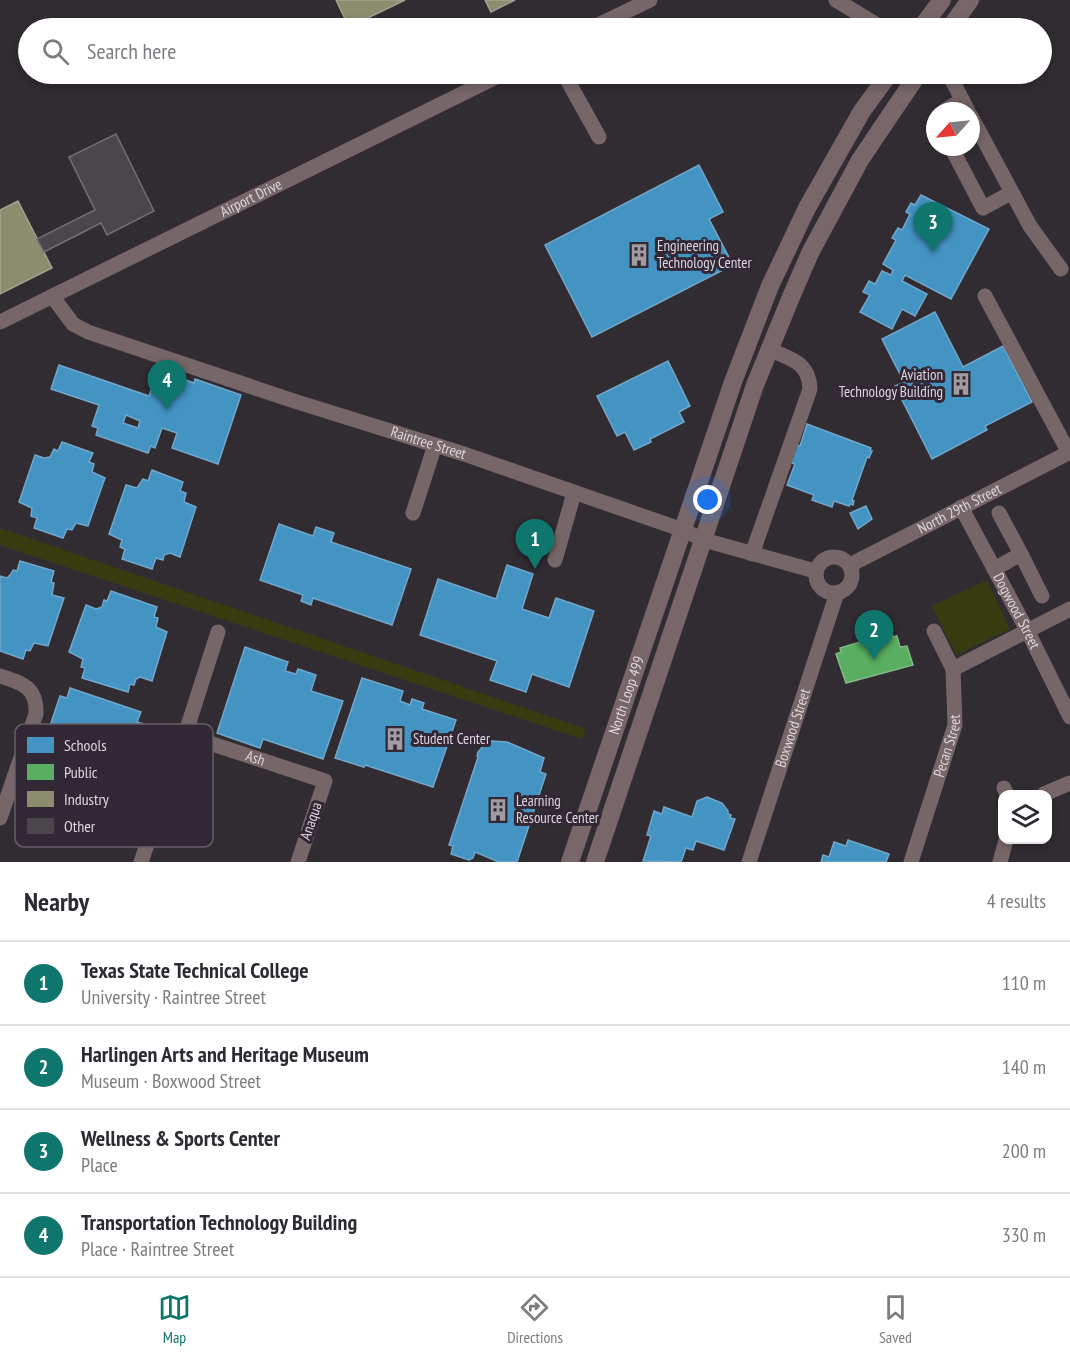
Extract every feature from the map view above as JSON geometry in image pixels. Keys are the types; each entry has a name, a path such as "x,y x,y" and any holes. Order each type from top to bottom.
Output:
{"main road":[{"path":"928,18 942,0"},
{"path":"957,18 970,0"},
{"name":"North Loop 499","path":"570,862 733,382 772,281 807,208 862,111 882,84"},
{"name":"North Loop 499","path":"595,862 755,385 810,253 860,160 911,84"}],"street":[{"path":"613,18 650,0"},
{"path":"836,0 866,18"},
{"name":"Airport Drive","path":"0,322 482,84"},
{"path":"569,84 598,137"},
{"path":"954,84 963,102"},
{"path":"980,133 1030,226 1061,269"},
{"path":"956,156 983,208 1011,193"},
{"name":"Raintree Street","path":"52,296 73,324 88,332 294,401 435,445 684,531 704,540 815,571"},
{"path":"985,296 1069,452"},
{"path":"752,554 810,389 810,380 802,365 770,350"},
{"path":"413,513 435,445"},
{"name":"North 29th Street","path":"850,565 1069,452"},
{"path":"555,560 574,494"},
{"name":"Dogwood Street","path":"961,507 1027,630 1070,717"},
{"path":"999,513 1042,596"},
{"path":"994,569 1021,555"},
{"path":"835,556 844,559 850,565 853,574 851,583 845,590 828,593 820,588 815,571 819,563 835,556"},
{"name":"Boxwood Street","path":"749,862 837,593"},
{"path":"953,669 1070,609"},
{"name":"Pecan Street","path":"911,862 955,725 953,669 934,631"},
{"path":"189,724 218,632"},
{"path":"0,676 20,682 32,694 35,699 36,714 33,724"},
{"name":"Ash","path":"213,744 325,781"},
{"path":"0,818 15,775"},
{"name":"Anaqua","path":"298,862 325,781"},
{"path":"1052,791 1070,783"},
{"path":"1000,862 1005,844"},
{"path":"141,862 146,847"}],"shaded area":[{"path":"0,528 586,729 582,739 0,545"},
{"path":"987,580 1010,629 956,655 932,606"}],"building: Schools":[{"name":"Engineering Technology Center","path":"699,165 723,212 709,219 733,265 592,337 545,245"},
{"path":"921,195 989,229 951,299 905,275 902,281 927,294 915,316 902,309 892,329 860,312 870,295 863,292 869,281 875,284 882,271 891,275 893,270 883,264 896,240 892,238 898,228 902,230 910,214 906,212 911,203 915,205"},
{"name":"Aviation Technology Building","path":"935,312 963,367 1003,346 1032,402 985,426 987,430 932,459 895,386 904,382 882,339"},
{"path":"668,361 690,406 679,412 684,422 634,450 625,432 617,436 597,396"},
{"path":"59,365 149,396 158,370 194,383 195,379 241,395 218,464 172,448 177,433 162,428 155,448 151,446 148,453 96,435 98,428 92,426 99,405 51,389","holes":["126,415 140,421 138,428 123,423"]},
{"path":"807,424 871,448 870,451 872,451 869,458 867,457 852,500 853,505 849,506 834,501 832,507 812,500 814,495 787,485 795,464 783,460 789,443 800,446"},
{"path":"62,442 93,453 89,462 94,464 92,472 105,478 88,526 76,523 72,530 67,529 63,538 34,528 37,518 31,516 32,508 19,502 35,455 50,457 54,449 58,451"},
{"path":"152,470 183,482 180,491 186,493 184,502 196,507 180,557 170,553 164,555 163,560 156,558 152,569 122,559 125,549 120,547 122,540 109,534 126,485 137,488 143,479 148,481"},
{"path":"866,506 872,519 858,529 850,513"},
{"path":"279,524 313,536 316,527 334,533 331,542 411,569 392,625 313,598 311,605 301,601 303,595 260,580"},
{"path":"20,561 54,571 51,582 54,583 52,595 64,598 48,646 34,643 30,651 26,650 23,659 0,651 0,576 7,578 13,570 17,571"},
{"path":"507,565 533,574 522,609 549,618 556,598 594,611 569,687 532,674 526,692 490,680 497,661 420,635 438,579 496,599"},
{"path":"111,591 157,607 154,617 158,618 156,627 167,632 152,681 140,677 136,679 134,685 130,684 128,692 82,678 85,668 81,667 83,659 69,652 86,605 96,609 102,607"},
{"path":"245,647 288,662 285,671 296,674 298,669 316,675 311,691 343,701 323,759 263,739 260,748 217,733"},
{"name":"Student Center","path":"362,678 403,691 400,701 410,705 412,699 424,703 422,709 456,720 433,787 365,765 364,767 335,758"},
{"path":"70,688 141,712 137,722 143,724 51,724 60,696 67,698"},
{"name":"Learning Resource Center","path":"492,741 507,742 544,758 540,772 546,774 517,862 499,862 475,852 473,858 469,860 451,854 453,846 449,845 478,752"},
{"path":"707,797 722,803 731,815 730,818 735,819 724,850 696,841 693,850 686,848 681,862 643,861 651,836 647,835 654,811 662,814 664,807 692,817 697,801"},
{"path":"848,840 889,854 886,862 821,862 823,855 829,857 834,842 846,846"}],"building: Public":[{"path":"880,629 882,634 891,631 893,637 897,636 900,647 907,646 913,665 846,683 836,654 841,652 840,648 874,638 872,631"}],"building: Industry":[{"path":"336,0 405,0 368,18 345,18"},
{"path":"485,0 515,0 491,12"},
{"path":"18,201 52,268 0,294 0,210"}],"building: Other":[{"path":"116,134 154,211 107,235 101,223 44,252 37,239 95,210 69,157"}],"place":[{"name":"Wellness & Sports Center","path":"933,252"},
{"name":"Engineering Technology Center","path":"639,255"},
{"name":"Aviation Technology Building","path":"961,384"},
{"name":"Transportation Technology Building","path":"167,410"},
{"name":"Texas State Technical College","path":"535,569"},
{"name":"Harlingen Arts and Heritage Museum","path":"874,660"},
{"name":"Student Center","path":"395,739"},
{"name":"Learning Resource Center","path":"498,810"}]}
